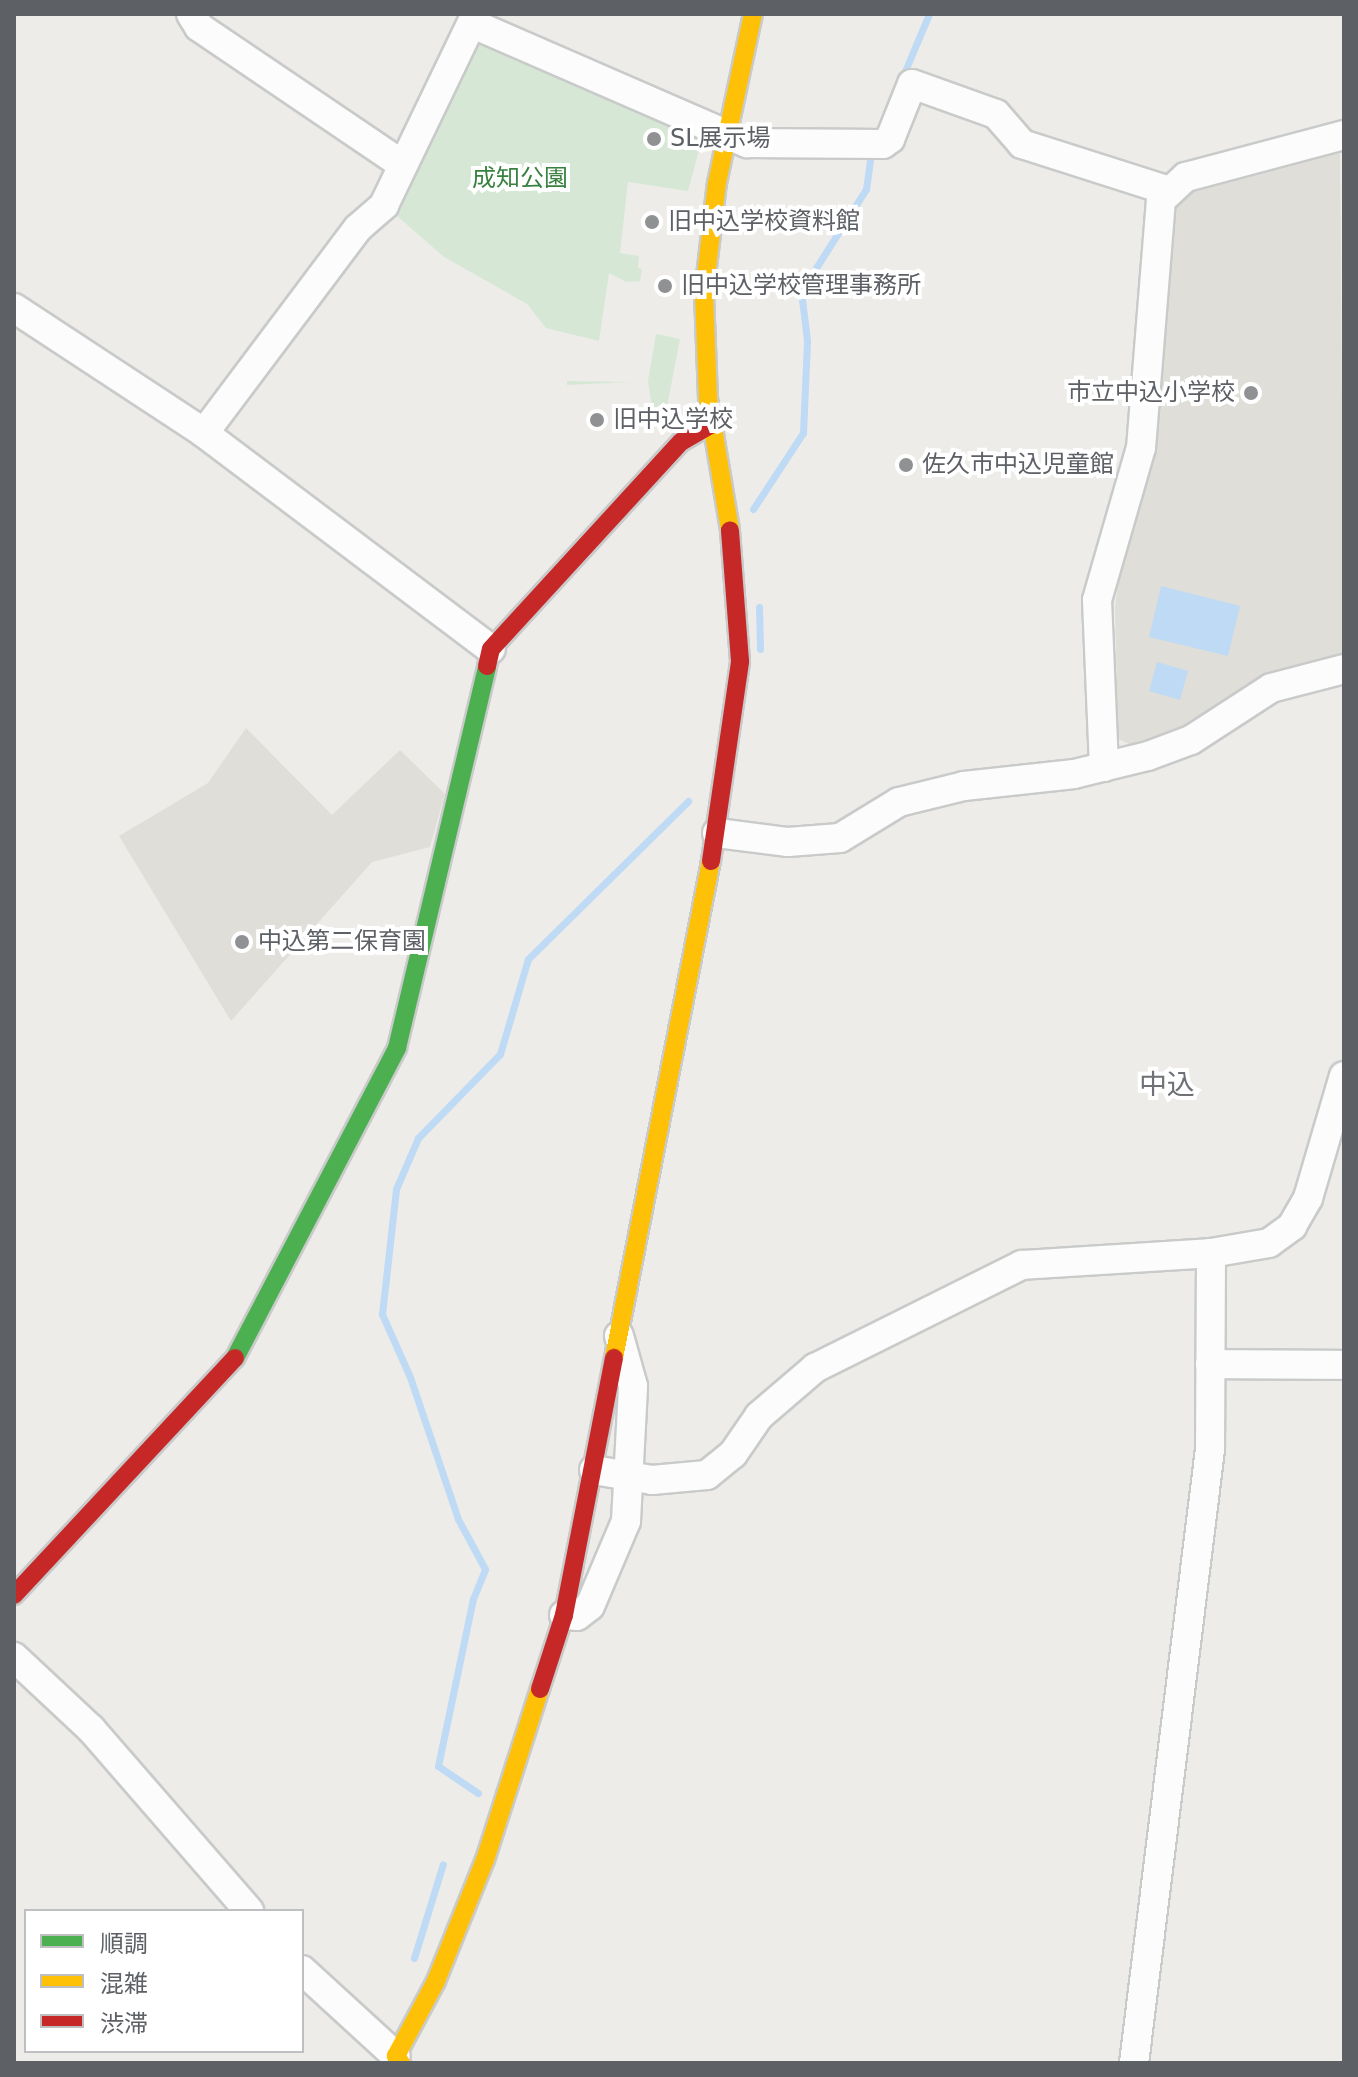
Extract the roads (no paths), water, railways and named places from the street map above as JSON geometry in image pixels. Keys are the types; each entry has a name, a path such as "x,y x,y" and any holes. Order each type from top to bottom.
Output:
{"main road":[{"path":"396,2061 436,1981 485,1860 564,1615 717,833 740,661 731,538 711,425 704,293 727,135 753,14"},
{"path":"14,1595 239,1354 397,1048 491,649 681,442 711,425"}],"street":[{"path":"191,14 199,27 223,45 403,165"},
{"path":"204,433 358,228 384,205 475,19 747,143 883,144 890,139 912,84 996,114 1022,144 1166,190"},
{"path":"1104,767 1097,600 1141,448 1159,211 1166,190 1186,177 1344,135"},
{"path":"14,308 204,433 491,649"},
{"path":"717,833 826,841 853,832 899,802 964,786 1104,767 1191,740 1271,688 1344,669"},
{"path":"594,1470 631,1479 707,1475 733,1454 759,1416 815,1368 1022,1265 1211,1253 1269,1243 1292,1226 1308,1198 1344,1076"},
{"path":"1134,2063 1210,1449 1211,1253"},
{"path":"564,1615 577,1616 590,1606 626,1521 631,1479 633,1386 618,1336"},
{"path":"1210,1364 1344,1365"},
{"path":"14,1657 91,1729 247,1909"},
{"path":"304,1972 396,2061"}],"water":[{"path":"1161,586 1240,606 1228,656 1149,637"},
{"path":"1157,662 1188,671 1180,700 1149,691"}],"waterway":[{"path":"902,78 929,14"},
{"path":"753,509 803,433 807,340 802,299 807,282 866,189 871,153"},
{"path":"759,607 760,649"},
{"path":"478,1793 438,1766 473,1599 485,1569 458,1519 410,1377 382,1314 396,1189 418,1138 500,1054 528,959 688,801"},
{"path":"414,1958 443,1864"}],"place":[{"name":"SL展示場","path":"654,139"},
{"name":"旧中込学校資料館","path":"652,222"},
{"name":"旧中込学校管理事務所","path":"665,286"},
{"name":"市立中込小学校","path":"1251,393"},
{"name":"旧中込学校","path":"597,420"},
{"name":"佐久市中込児童館","path":"906,465"},
{"name":"中込第二保育園","path":"242,942"}],"district":[{"name":"中込","path":"1167,1085"}],"park label":[{"name":"成知公園","path":"520,179"}]}
